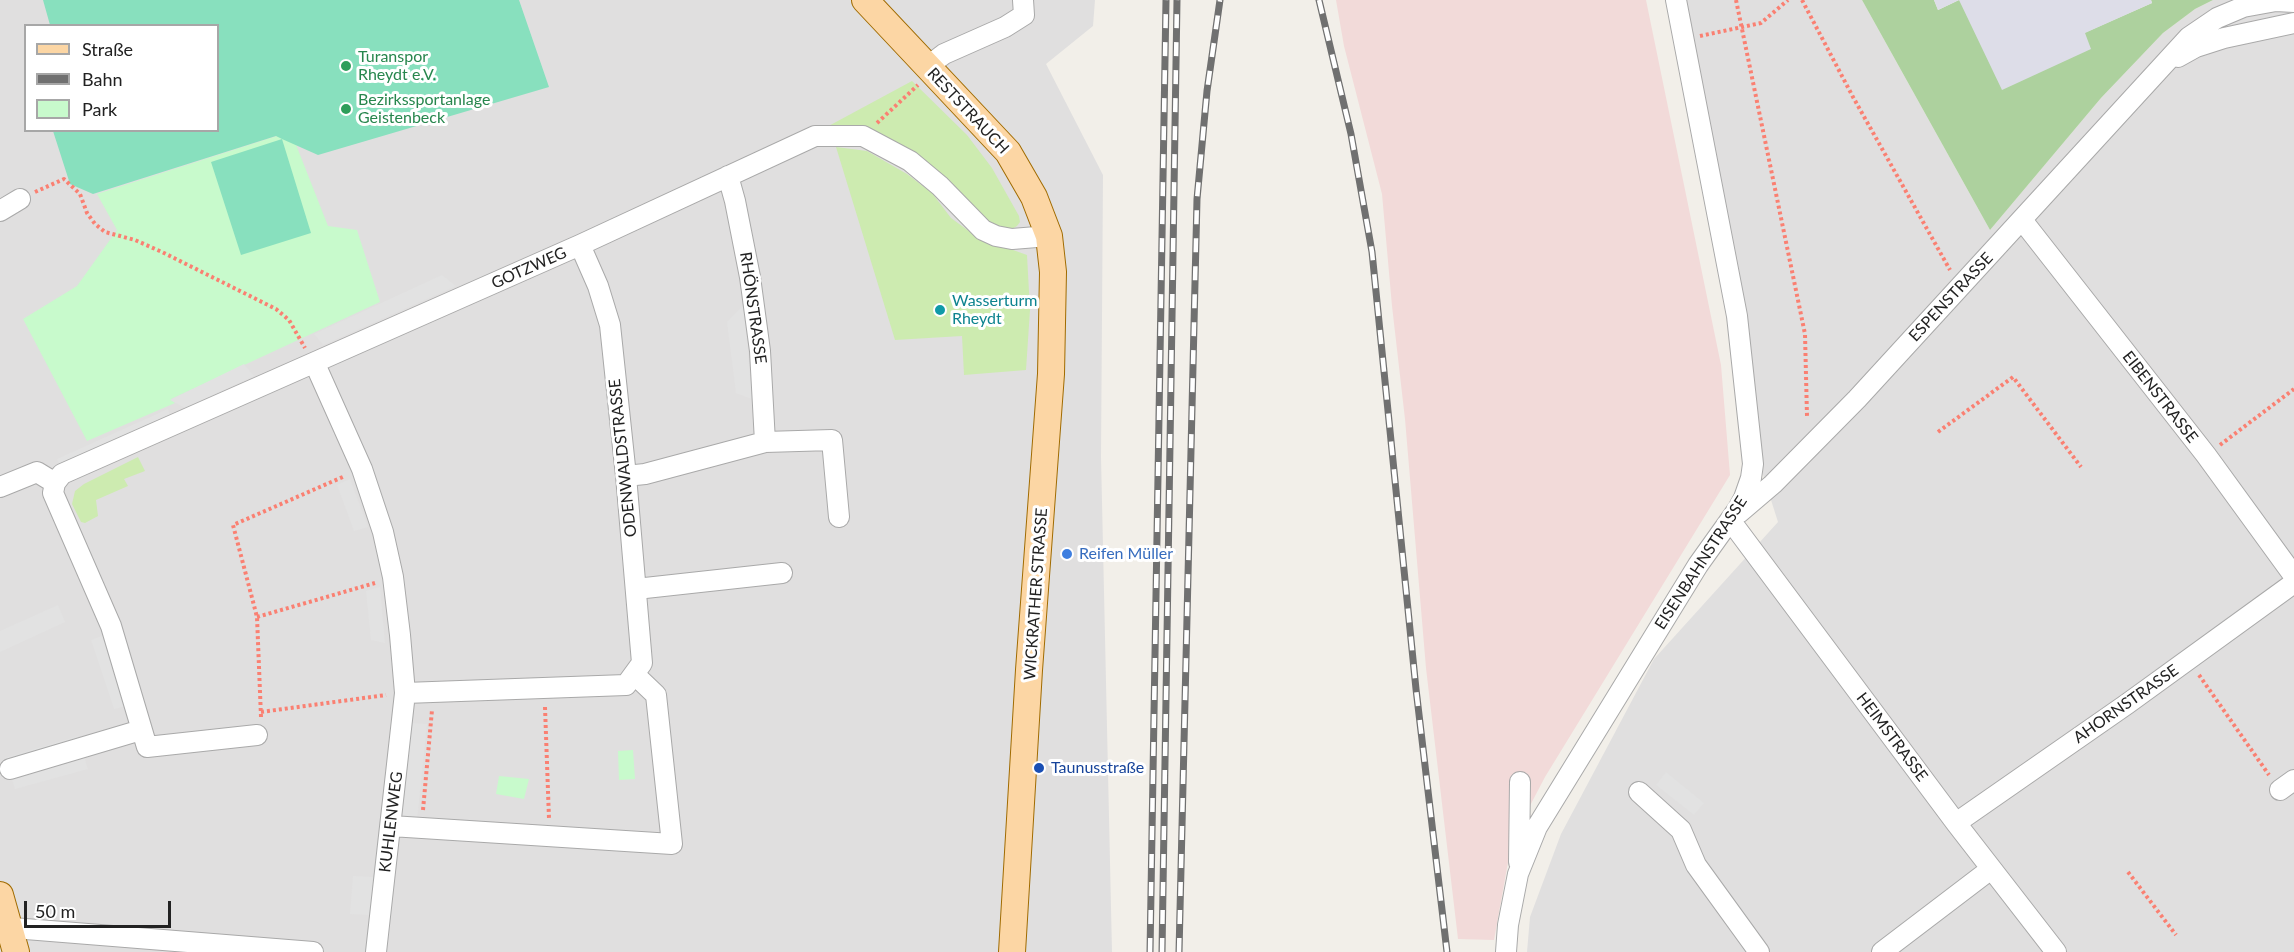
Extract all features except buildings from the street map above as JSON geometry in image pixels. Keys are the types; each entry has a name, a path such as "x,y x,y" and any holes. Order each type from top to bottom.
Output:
{"main road":[{"name":"RESTSTRAUCH","path":"865,0 1008,152 1034,197 1049,237"},
{"name":"WICKRATHER STRASSE","path":"1012,952 1029,670 1051,374 1053,272 1049,237"},
{"path":"0,895 5,927 16,952"}],"street":[{"path":"929,70 944,54 1005,27 1024,15 1023,0"},
{"name":"EISENBAHNSTRASSE","path":"1506,952 1508,925 1518,874 1537,827 1692,575 1744,498 1753,464 1737,316 1676,0"},
{"name":"ESPENSTRASSE","path":"1730,520 1773,484 1857,399 2189,37 2217,18 2243,7 2276,1 2294,2"},
{"name":"ESPENSTRASSE","path":"2162,65 2196,47 2224,38 2294,23"},
{"name":"GOTZWEG","path":"55,483 62,474 315,364 815,136 863,136 910,161 940,186 983,230 996,236 1012,239 1049,237"},
{"name":"RHÖNSTRASSE","path":"728,176 748,266 760,351 765,442"},
{"path":"0,211 20,199"},
{"name":"EIBENSTRASSE","path":"2022,220 2206,455 2294,576"},
{"name":"ODENWALDSTRASSE","path":"580,245 598,286 610,325 642,663 634,674"},
{"name":"KUHLENWEG","path":"315,364 362,469 383,532 393,578 405,693 376,952"},
{"path":"626,477 765,442 832,440 839,517"},
{"path":"0,487 37,472 55,483 53,494 111,626 144,738"},
{"name":"HEIMSTRASSE","path":"1730,520 1956,823 2056,952"},
{"path":"636,589 782,573"},
{"name":"AHORNSTRASSE","path":"1956,823 2294,583"},
{"path":"391,826 672,844 656,695 634,674 626,685 405,693"},
{"path":"10,769 144,738 257,735"},
{"path":"1518,874 1520,782"},
{"path":"1639,792 1681,830 1696,865 1759,952"},
{"path":"1882,952 1991,869"},
{"path":"5,927 313,952"}],"path":[{"path":"1736,0 1805,334 1807,416"},
{"path":"1684,40 1761,23 1788,0"},
{"path":"1802,0 1852,97 1951,271"},
{"path":"863,136 929,70"},
{"path":"20,199 64,178 80,194 87,213 95,225 105,231 135,240 162,252 283,314 315,364"},
{"path":"1938,432 2013,377 2081,467"},
{"path":"2206,455 2294,389"},
{"path":"257,735 261,712 257,617 233,525 362,469"},
{"path":"257,617 393,578"},
{"path":"2188,660 2287,785"},
{"path":"544,688 550,837"},
{"path":"421,828 434,692"},
{"path":"261,712 405,693"},
{"path":"2128,872 2176,935"}],"shaded area":[{"path":"0,0 1095,0 1093,26 1046,64 1103,175 1101,457 1112,952 0,952"},
{"path":"1336,0 1646,0 1721,365 1730,475 1545,777 1512,840 1494,940 1458,939 1426,668 1405,419 1382,194 1344,46"},
{"path":"1673,0 1862,0 1990,230 2101,98 2163,33 2195,9 2213,0 2294,0 2294,952 1527,952 1530,917 1561,834 1654,659 1778,522 1757,456"},
{"path":"1934,0 1959,0 1938,10"},
{"path":"1959,0 2151,0 2152,3 2085,33 2091,49 2002,90"},
{"path":"442,275 456,286 323,345 314,334"},
{"path":"744,304 752,399 736,393 727,322"},
{"path":"244,364 254,376 185,408 170,400"},
{"path":"168,409 170,415 60,466 57,459"},
{"path":"350,479 368,527 354,531 337,485"},
{"path":"380,587 385,643 371,640 366,591"},
{"path":"58,605 65,622 0,652 0,631"},
{"path":"104,635 127,706 114,709 91,640"},
{"path":"410,723 427,724 417,820 401,818"},
{"path":"78,736 88,769 15,789 5,758"},
{"path":"1666,772 1704,803 1694,815 1656,785"},
{"path":"353,876 374,877 370,915 350,914"}],"green space":[{"name":"Bezirkssportanlage Geistenbeck","path":"43,0 519,0 549,87 318,155 276,136 93,194 70,184 53,132 219,132 219,24 50,24"},
{"path":"1862,0 1934,0 1938,10 1959,0 2090,49 2084,33 2152,3 2151,0 2213,0 2195,9 2163,33 2101,98 1990,230"},
{"path":"912,81 967,135 992,168 1019,216 1020,222 1017,226 1003,230 994,227 930,165 823,129"},
{"path":"283,134 295,142 328,226 357,230 380,302 171,399 175,403 87,441 23,319 77,286 117,230 97,194"},
{"path":"282,139 311,233 241,255 211,162"},
{"path":"836,147 867,151 907,174 932,193 951,218 977,237 1027,255 1030,310 1026,370 964,375 962,336 895,340"},
{"path":"138,457 145,471 124,479 128,486 96,500 98,516 85,523 81,522 72,504 75,491 84,484"},
{"path":"633,750 635,779 619,780 618,751"},
{"path":"499,776 529,779 524,799 496,794"}],"railway":[{"path":"1150,952 1166,0"},
{"path":"1162,952 1177,0"},
{"path":"1179,952 1197,199 1207,91 1220,0"},
{"path":"1319,0 1351,134 1372,252 1416,689 1447,952"}],"place":[{"name":"Turanspor Rheydt e.V.","path":"346,66"},
{"name":"Bezirkssportanlage Geistenbeck","path":"346,109"},
{"name":"Wasserturm Rheydt","path":"940,310"},
{"name":"Reifen Müller","path":"1067,554"},
{"name":"Taunusstraße","path":"1039,768"}]}
